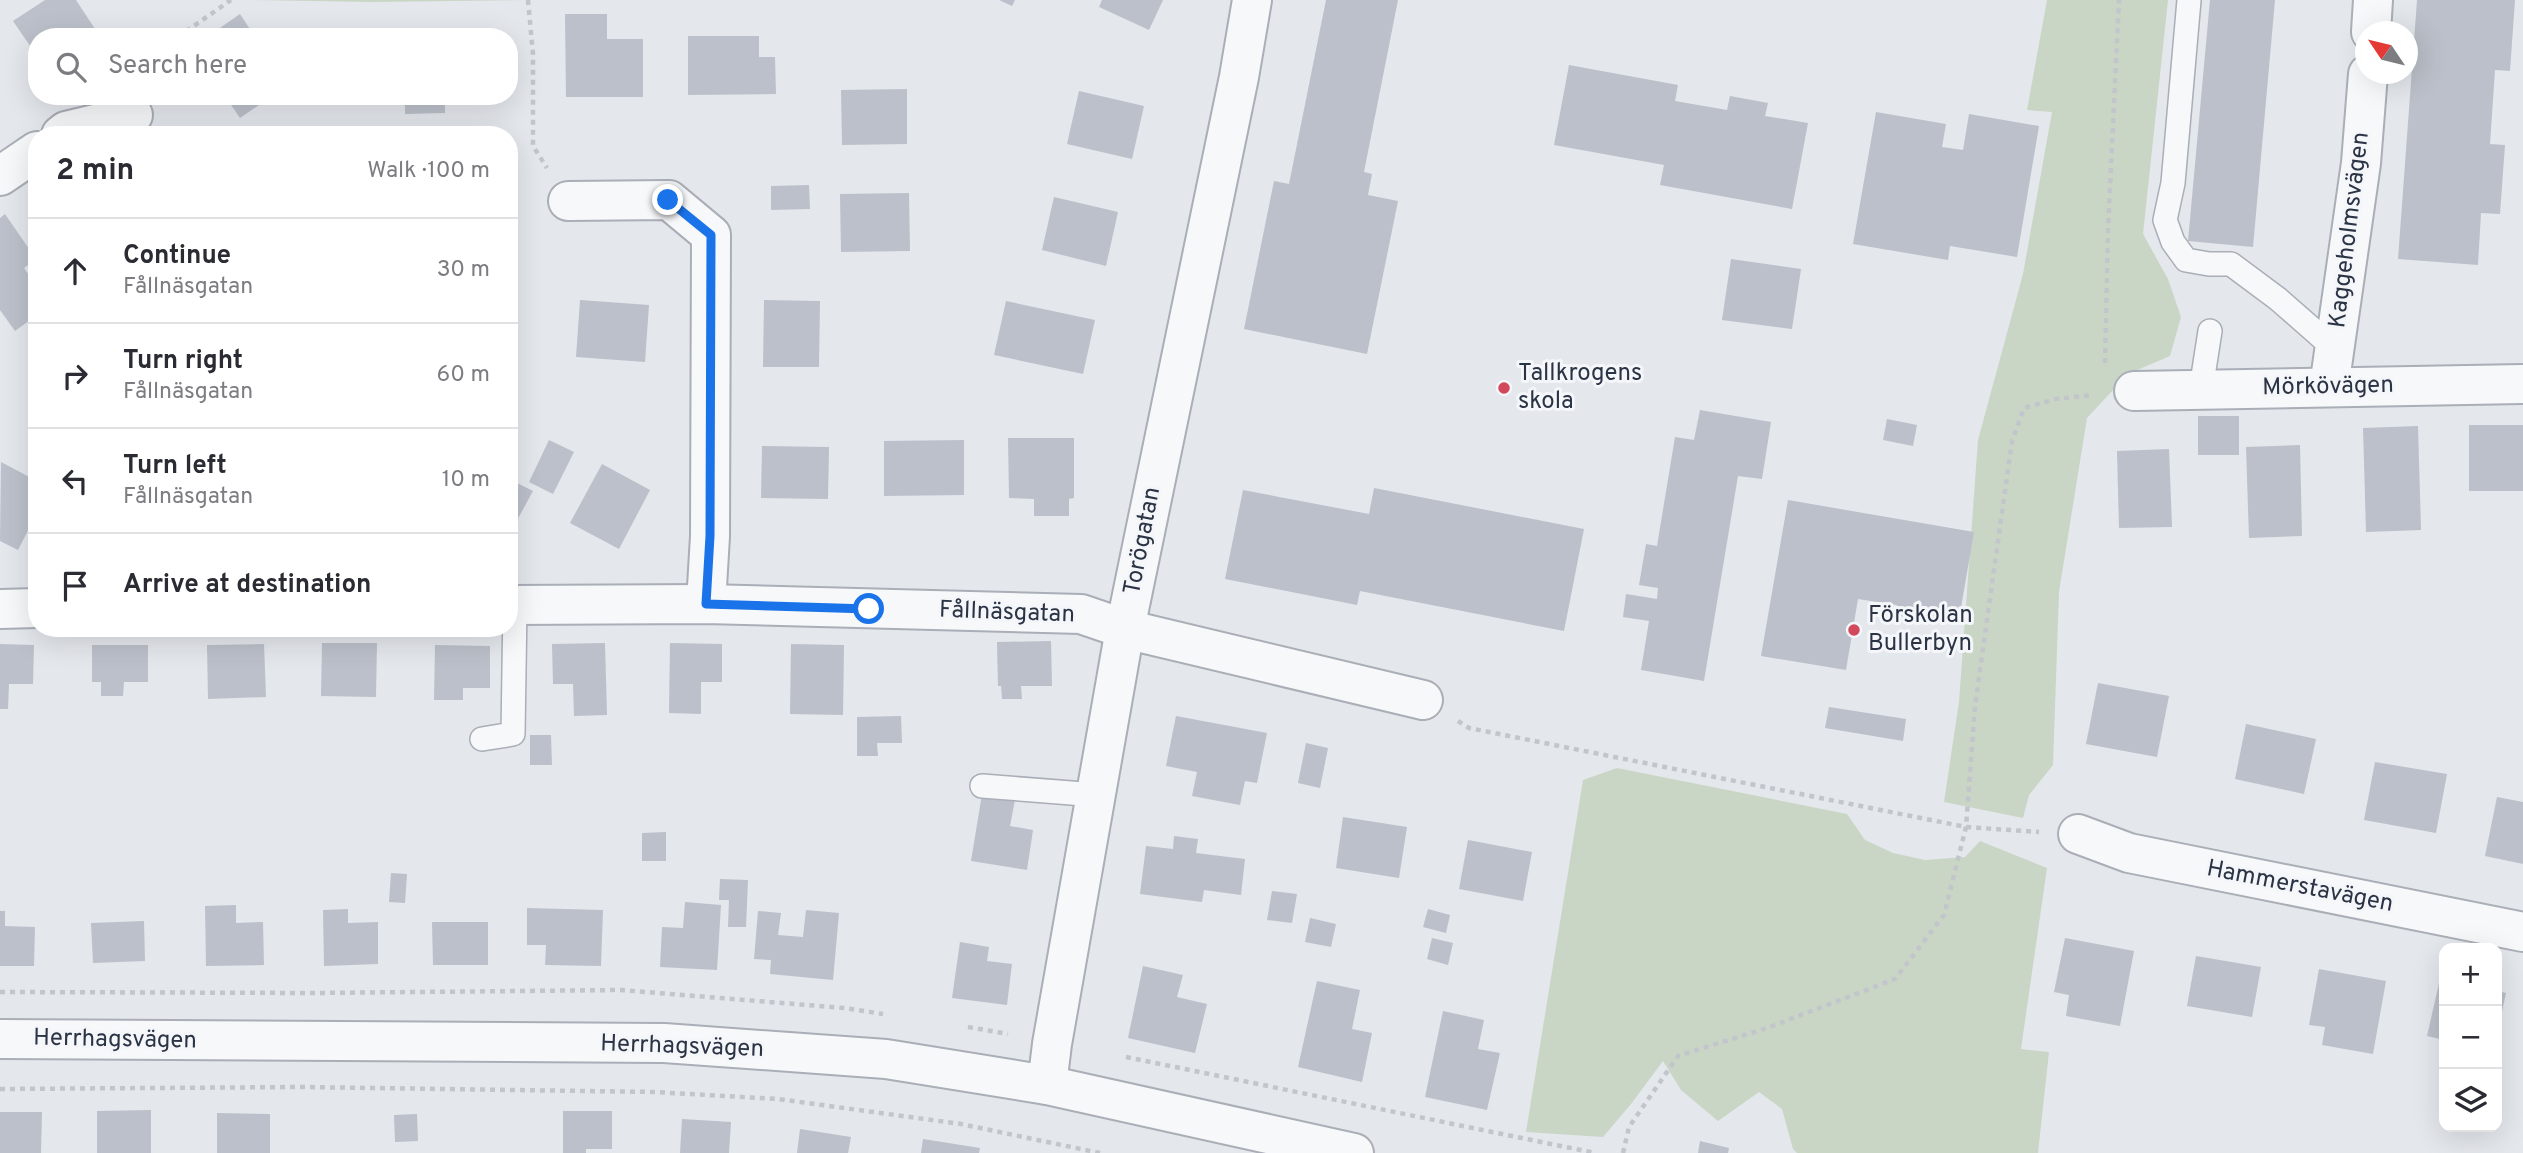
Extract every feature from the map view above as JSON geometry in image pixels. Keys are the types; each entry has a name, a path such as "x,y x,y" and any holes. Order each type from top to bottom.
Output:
{"street":[{"name":"Torögatan","path":"1047,1085 1125,629 1239,77 1252,0"},
{"path":"2372,21 2373,0"},
{"name":"Kaggeholmsvägen","path":"2329,387 2361,163 2367,84"},
{"path":"87,126 133,115"},
{"path":"0,176 28,157"},
{"path":"568,201 668,200 711,235 710,536 706,604"},
{"name":"Mörkövägen","path":"2119,392 2523,383"},
{"name":"Fållnäsgatan","path":"518,605 706,604 1081,614 1125,629 1423,699"},
{"path":"0,609 28,608"},
{"name":"Hammerstavägen","path":"2078,834 2129,853 2523,932"},
{"name":"Herrhagsvägen","path":"0,1039 664,1043 886,1059 1047,1085 1354,1153"}],"lane":[{"path":"2189,0 2173,183 2165,220 2173,242 2186,260 2231,264 2278,299 2334,349"},
{"path":"2202,389 2210,331"},
{"path":"482,739 513,734 512,637"},
{"path":"982,786 1097,795"}],"path":[{"path":"191,28 231,0"},
{"path":"528,0 533,54 533,146 568,201"},
{"path":"1623,1153 1629,1126 1678,1056 1767,1028 1895,979 1944,915 1965,827 1975,706 2012,441 2024,408 2056,399 2119,392 2107,243 2119,0"},
{"path":"1423,699 1469,728 1965,827 2078,834"},
{"path":"1123,1056 1595,1153"},
{"path":"0,1089 303,1087 654,1092 778,1100 961,1124 1100,1153"}],"green space":[{"path":"250,0 520,0 373,2"},
{"path":"2047,0 2168,0 2143,234 2168,279 2181,317 2170,356 2128,374 2087,418 2059,592 2053,765 2029,795 2023,818 1944,802 1959,702 1978,440 2023,274 2052,112 2027,110"},
{"path":"1617,768 1847,814 1865,840 1893,853 1925,860 1965,857 1980,841 2047,868 2021,1049 2049,1052 2038,1153 1797,1153 1793,1149 1782,1109 1759,1092 1718,1121 1681,1090 1663,1061 1603,1137 1526,1132 1583,780"}],"building":[{"path":"45,0 76,0 94,28 28,28 28,43 13,21"},
{"path":"999,0 1015,0 1012,6"},
{"path":"1102,0 1163,0 1149,30 1099,7"},
{"path":"1326,0 1398,0 1364,172 1372,174 1368,195 1398,201 1367,354 1244,329 1274,181 1289,184"},
{"path":"2210,0 2275,0 2253,247 2188,241"},
{"path":"2417,0 2515,0 2510,71 2495,70 2490,144 2505,145 2500,214 2481,213 2478,265 2398,259 2411,84 2418,84 2418,21 2415,21"},
{"path":"240,14 249,28 220,28"},
{"path":"565,14 607,14 607,39 643,39 643,97 566,97"},
{"path":"688,36 759,36 759,57 775,57 776,94 688,95"},
{"path":"1569,65 1678,85 1675,101 1727,110 1730,96 1768,103 1765,116 1808,123 1792,209 1660,185 1664,165 1554,145"},
{"path":"907,89 907,144 842,145 841,90"},
{"path":"1079,91 1144,106 1132,159 1067,144"},
{"path":"231,105 259,105 240,118"},
{"path":"405,105 445,105 445,113 405,114"},
{"path":"1876,112 1946,124 1942,147 1963,150 1969,114 2039,126 2017,257 1950,246 1948,260 1853,244"},
{"path":"809,185 810,209 771,210 771,186"},
{"path":"909,193 910,251 841,252 840,194"},
{"path":"1054,197 1118,212 1106,266 1042,250"},
{"path":"5,214 28,247 28,265 24,268 28,274 28,322 15,331 0,310 0,218"},
{"path":"1731,259 1801,269 1792,329 1722,320"},
{"path":"580,300 649,305 645,362 576,357"},
{"path":"764,300 820,301 819,367 763,367"},
{"path":"1006,301 1095,320 1083,374 994,355"},
{"path":"1700,410 1771,422 1762,479 1738,476 1704,681 1641,670 1649,621 1623,617 1626,594 1657,599 1658,588 1639,585 1646,544 1657,546 1675,437 1694,440"},
{"path":"2198,416 2239,416 2239,455 2198,455"},
{"path":"1887,419 1917,425 1913,446 1883,440"},
{"path":"2469,425 2523,425 2523,491 2469,491"},
{"path":"2418,426 2421,530 2366,532 2363,428"},
{"path":"1008,438 1074,438 1074,498 1069,499 1069,516 1034,516 1034,499 1009,498"},
{"path":"549,440 574,452 553,494 529,482"},
{"path":"964,440 964,495 884,496 884,441"},
{"path":"2300,445 2302,536 2249,538 2246,447"},
{"path":"762,446 829,447 828,499 761,498"},
{"path":"2169,449 2172,527 2119,528 2117,451"},
{"path":"1,462 28,476 28,531 18,550 0,541"},
{"path":"602,464 650,490 619,549 570,523"},
{"path":"518,484 533,491 518,518"},
{"path":"1374,488 1584,529 1564,631 1360,591 1357,605 1225,579 1243,490 1369,514"},
{"path":"1788,500 1974,532 1958,625 1895,615 1897,605 1858,599 1846,670 1761,656"},
{"path":"1051,641 1052,686 1021,686 1022,699 1002,699 1001,686 998,686 997,642"},
{"path":"322,643 377,643 376,697 321,696"},
{"path":"605,643 607,715 574,716 573,684 553,684 552,644"},
{"path":"670,643 722,644 722,682 701,682 701,714 669,713"},
{"path":"0,644 34,645 33,684 9,684 8,709 0,709"},
{"path":"264,644 266,697 208,699 207,645"},
{"path":"791,644 844,645 843,715 790,714"},
{"path":"92,645 148,645 148,682 124,682 123,696 101,696 101,682 92,682"},
{"path":"435,645 490,646 490,688 463,688 463,700 434,700"},
{"path":"2098,683 2169,696 2157,757 2086,744"},
{"path":"1829,707 1906,719 1903,741 1825,728"},
{"path":"901,716 902,743 877,743 878,756 857,756 857,717"},
{"path":"1176,716 1267,733 1257,783 1245,781 1240,805 1192,796 1197,772 1166,766"},
{"path":"2246,724 2316,739 2304,794 2235,779"},
{"path":"530,735 551,735 552,765 530,765"},
{"path":"1306,743 1328,748 1320,788 1298,783"},
{"path":"2375,762 2447,774 2436,833 2364,820"},
{"path":"982,794 1015,800 1010,826 1033,830 1027,870 971,861"},
{"path":"2497,797 2523,802 2523,864 2485,856"},
{"path":"1343,817 1407,827 1399,878 1336,868"},
{"path":"666,832 666,861 642,861 642,833"},
{"path":"1174,836 1198,839 1196,853 1245,859 1241,895 1204,890 1202,902 1140,894 1146,846 1173,849"},
{"path":"1468,840 1532,852 1523,901 1459,889"},
{"path":"391,873 407,874 405,903 389,902"},
{"path":"720,879 748,880 746,927 728,927 729,900 719,900"},
{"path":"1272,891 1297,894 1292,923 1267,920"},
{"path":"685,902 721,905 717,970 660,967 662,927 683,928"},
{"path":"236,905 236,923 263,922 264,965 206,966 205,906"},
{"path":"527,908 603,910 601,966 545,965 546,945 527,945"},
{"path":"348,909 348,923 378,922 378,964 324,966 323,910"},
{"path":"1428,909 1450,915 1446,933 1423,927"},
{"path":"806,910 839,913 833,980 770,974 771,960 754,959 758,911 781,913 778,935 803,937"},
{"path":"0,911 5,911 5,926 35,927 34,966 0,966"},
{"path":"1310,918 1336,924 1331,947 1305,942"},
{"path":"144,921 145,961 93,963 91,923"},
{"path":"432,922 488,922 488,965 433,965"},
{"path":"1432,938 1453,943 1448,965 1427,959"},
{"path":"2065,938 2134,951 2120,1026 2066,1016 2069,995 2054,992"},
{"path":"960,942 989,947 987,961 1012,964 1007,1005 952,998"},
{"path":"2196,956 2261,967 2252,1017 2187,1006"},
{"path":"1143,966 1183,975 1177,997 1207,1004 1195,1053 1128,1038"},
{"path":"2319,969 2386,981 2373,1054 2322,1045 2325,1027 2309,1025"},
{"path":"1317,981 1360,990 1352,1029 1372,1033 1362,1082 1298,1067"},
{"path":"2439,983 2439,1039 2427,1036"},
{"path":"2502,992 2506,993 2502,1012"},
{"path":"1443,1011 1484,1020 1478,1049 1500,1053 1487,1110 1425,1097"},
{"path":"151,1110 151,1153 97,1153 97,1111"},
{"path":"563,1111 612,1111 612,1149 586,1149 586,1153 563,1153"},
{"path":"0,1112 42,1112 41,1153 0,1153"},
{"path":"217,1113 270,1114 270,1153 217,1153"},
{"path":"417,1114 418,1141 395,1142 394,1115"},
{"path":"682,1119 731,1122 729,1153 680,1153"},
{"path":"800,1129 851,1137 848,1153 797,1153"},
{"path":"923,1139 980,1148 979,1153 921,1153"},
{"path":"1700,1141 1729,1148 1728,1153 1698,1153"}],"place":[{"name":"Tallkrogens skola","path":"1504,388"},
{"name":"Förskolan Bullerbyn","path":"1854,630"}],"route":[{"path":"668,200 711,235 710,536 706,604 869,609"}]}
